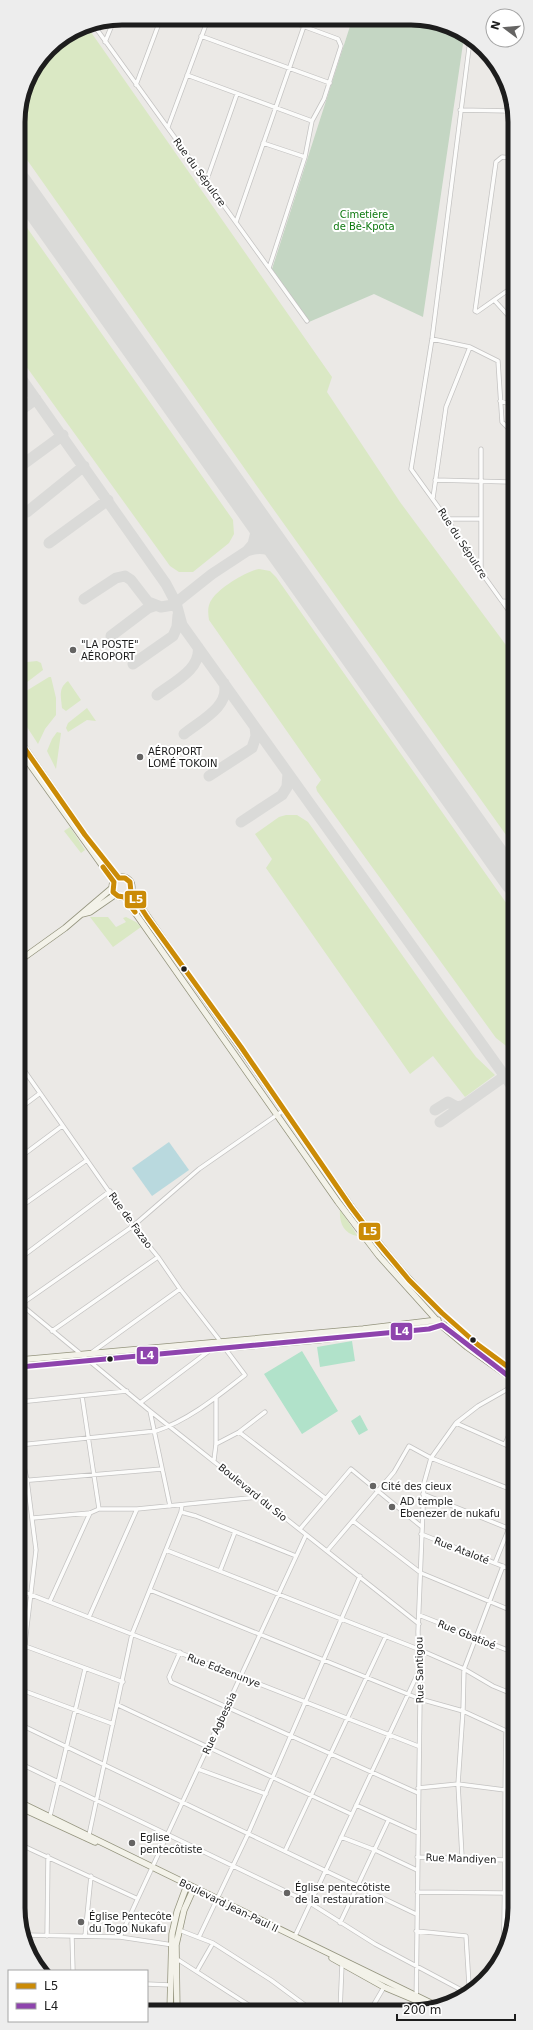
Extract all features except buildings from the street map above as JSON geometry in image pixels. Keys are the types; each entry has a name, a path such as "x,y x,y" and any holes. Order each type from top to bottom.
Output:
{"main road":[{"path":"25,748 85,834 119,878"},
{"path":"25,758 113,885 116,894"},
{"path":"25,956 82,914 119,878 125,878 130,882 130,892 385,1252 443,1317 508,1367"},
{"path":"124,897 130,892"},
{"path":"116,894 124,897 278,1116 379,1256 442,1326 467,1347 508,1376"},
{"path":"82,914 90,912 116,894"},
{"path":"25,1365 219,1341 364,1329 437,1320 443,1317"},
{"path":"25,1359 82,1354 89,1357 318,1340 442,1326 450,1322"},
{"name":"Boulevard Jean-Paul II","path":"25,1805 89,1835 190,1887 295,1936 430,2003"},
{"name":"Boulevard Jean-Paul II","path":"25,1810 152,1868"},
{"path":"177,2005 177,1959 174,1945 190,1887"},
{"path":"170,2005 170,1985 177,1912 190,1887"},
{"name":"Boulevard Jean-Paul II","path":"218,1900 384,1986 416,1997 427,2004"}],"street":[{"path":"136,85 158,25"},
{"path":"168,127 206,25"},
{"path":"269,268 304,157 312,122 324,99 330,83 341,43 338,40 300,25"},
{"path":"105,42 112,26"},
{"path":"236,222 275,108 306,27"},
{"name":"Rue du Sépulcre","path":"96,28 307,321"},
{"path":"201,36 330,83"},
{"path":"469,45 432,339 470,347 498,361 502,422 508,428"},
{"path":"187,76 312,122"},
{"path":"206,182 237,94"},
{"path":"460,110 507,111"},
{"path":"264,143 304,157"},
{"path":"508,158 502,157 498,159 475,311 477,312 495,301 508,291"},
{"path":"495,301 508,315"},
{"name":"Rue du Sépulcre","path":"432,339 411,469 433,498 481,572 508,610"},
{"path":"433,498 446,407 470,347"},
{"path":"500,401 508,403"},
{"path":"481,449 481,572"},
{"path":"435,480 508,482"},
{"path":"447,519 481,519"},
{"path":"502,601 508,602"},
{"name":"Rue de Fazao","path":"25,1072 39,1094 110,1191 133,1226 158,1257 180,1290 245,1375 216,1398"},
{"path":"25,1104 39,1094"},
{"path":"25,1300 133,1226 199,1169 278,1116 284,1110"},
{"path":"25,1154 62,1126"},
{"path":"25,1204 87,1160"},
{"path":"25,1255 110,1191"},
{"path":"52,1331 158,1257"},
{"path":"89,1357 180,1290"},
{"path":"25,1309 82,1354"},
{"path":"140,1403 213,1348 219,1341"},
{"name":"Boulevard du Sio","path":"89,1357 140,1403 214,1460 258,1497 419,1624"},
{"name":"Rue Santigou","path":"416,2005 418,1746 420,1699 418,1649 421,1534 425,1478 431,1458 456,1423 478,1406 508,1389"},
{"path":"25,1401 127,1391"},
{"path":"82,1396 98,1509"},
{"path":"25,1443 156,1431 170,1426 216,1398"},
{"path":"214,1460 216,1444 216,1398"},
{"path":"150,1411 156,1431 170,1506"},
{"path":"216,1444 239,1432 265,1412"},
{"path":"456,1423 508,1446"},
{"path":"239,1432 325,1498"},
{"path":"505,1444 508,1437"},
{"path":"327,1552 394,1472 409,1446 431,1458 508,1488"},
{"path":"27,1480 162,1469"},
{"path":"300,1529 325,1498 351,1470 422,1527"},
{"path":"25,1471 33,1518 36,1550 25,1646 123,1682"},
{"path":"423,1494 508,1528 495,1563"},
{"path":"33,1518 90,1513 98,1509 137,1509 258,1497"},
{"path":"89,1835 123,1682 132,1634 181,1512 182,1505"},
{"path":"90,1617 137,1509"},
{"path":"181,1512 296,1556"},
{"path":"50,1601 90,1513"},
{"path":"353,1521 421,1574 508,1609"},
{"path":"220,1571 235,1532"},
{"name":"Rue Ataloté","path":"421,1534 508,1568"},
{"name":"Rue Agbessia","path":"120,1937 136,1898 152,1868 242,1676 306,1535"},
{"path":"166,1550 418,1649 464,1669 493,1686 508,1692"},
{"path":"462,1857 458,1784 464,1711 464,1669 474,1637 503,1566"},
{"path":"199,1938 274,1777 360,1576"},
{"path":"150,1590 420,1699 464,1711 506,1732 504,1790 506,1860 504,1936"},
{"name":"Rue Edzenunye","path":"25,1592 418,1746"},
{"name":"Rue Gbatioé","path":"419,1615 508,1650"},
{"path":"285,1851 330,1754 368,1678 386,1636"},
{"path":"180,1652 169,1680 291,1737 418,1793"},
{"path":"50,1816 85,1669"},
{"path":"295,1936 418,1671"},
{"path":"25,1691 113,1724"},
{"path":"118,1705 351,1814"},
{"path":"25,1727 248,1834 359,1885 416,1914"},
{"path":"25,1766 310,1903 340,1923 417,1968 462,1991"},
{"path":"198,1769 266,1794"},
{"path":"418,1788 458,1784 504,1790"},
{"path":"356,1805 388,1821 418,1833"},
{"path":"340,1923 388,1821"},
{"path":"341,1836 417,1870"},
{"path":"25,1846 136,1898"},
{"path":"47,1936 48,1856"},
{"name":"Rue Mandiyen","path":"417,1857 462,1857 506,1860"},
{"path":"85,1936 91,1876"},
{"path":"417,1892 504,1893"},
{"path":"179,1930 213,1943 258,1971 305,2005"},
{"path":"416,1930 466,1936 469,1985"},
{"path":"29,1935 120,1937 174,1945"},
{"path":"72,1936 73,1970"},
{"path":"197,1971 213,1943"},
{"path":"177,1959 250,2005"},
{"path":"340,2005 342,1964"},
{"path":"148,1984 170,1985"},
{"path":"373,2005 384,1986"}],"green space":[{"name":"Cimetière de Bè-Kpota","path":"350,25 424,26 442,30 463,40 423,317 374,294 309,322 272,269"},
{"path":"90,30 332,377 327,392 400,502 508,648 508,838 259,489 25,157 25,115 28,97 38,73 58,49 73,38"},
{"path":"25,225 233,520 234,534 229,543 193,572 179,572 170,566 25,365"},
{"path":"259,569 270,571 276,577 508,906 508,1047 496,1038 317,791 316,787 321,780 209,620 208,612 210,602 215,595 240,576"},
{"path":"37,661 41,663 43,670 25,684 25,662"},
{"path":"51,677 56,698 56,715 45,729 38,744 25,724 25,692"},
{"path":"68,681 81,700 66,711 62,708 61,690"},
{"path":"87,708 96,721 87,720 68,732 66,728 68,723"},
{"path":"57,732 61,733 56,769 47,751"},
{"path":"286,815 297,815 308,822 446,1017 476,1057 495,1075 465,1097 433,1056 410,1074 266,868 272,859 255,834 279,817"},
{"path":"70,827 85,850 81,853 64,831"},
{"path":"90,917 108,917 116,927 126,922 123,918 126,917 136,922 141,927 113,947"},
{"path":"340,1209 357,1236 352,1235 345,1230 340,1218"},
{"path":"352,1341 355,1361 320,1367 317,1347"},
{"path":"302,1351 338,1411 302,1434 264,1374"},
{"path":"360,1415 368,1430 359,1435 351,1421"}],"water":[{"path":"169,1142 189,1170 152,1196 132,1168"}],"taxiway":[{"path":"25,384 166,584 176,603 182,625 508,1081"},
{"path":"25,407 36,399"},
{"path":"25,463 63,435"},
{"path":"27,512 84,466"},
{"path":"49,543 108,500"},
{"path":"84,599 116,578 125,576 131,580 148,602 161,607 173,605 212,574 247,551 253,544 257,528 252,513"},
{"path":"247,551 258,548 268,550 286,560"},
{"path":"111,636 148,608 154,606"},
{"path":"133,664 173,636 177,627 178,615"},
{"path":"157,695 191,669 198,655 198,647"},
{"path":"184,734 206,718 219,706 225,691 224,683"},
{"path":"209,776 252,748 256,736 255,727"},
{"path":"241,822 282,795 287,787 288,773"},
{"path":"440,1122 505,1076 508,1076"},
{"path":"435,1110 448,1102 457,1107 462,1106"}],"runway":[{"path":"25,193 508,874"}],"transit line":[{"name":"L5","path":"25,749 85,835 119,878 125,878 130,882 131,892 147,917 241,1047 351,1207 379,1244 409,1280 442,1313 477,1344 508,1367"},
{"name":"L5","path":"103,867 114,882 113,892 118,896 124,897 135,912"},
{"name":"L4","path":"25,1367 429,1329 442,1325 508,1376"}],"place":[{"name":"\"LA POSTE\" AÉROPORT","path":"73,650"},
{"name":"AÉROPORT LOMÉ TOKOIN","path":"140,757"},
{"name":"Cité des cieux","path":"373,1486"},
{"name":"AD temple Ebenezer de nukafu","path":"392,1507"},
{"name":"Eglise pentecôtiste","path":"132,1843"},
{"name":"Église pentecôtiste de la restauration","path":"287,1893"},
{"name":"Église Pentecôte du Togo Nukafu","path":"81,1922"}]}
